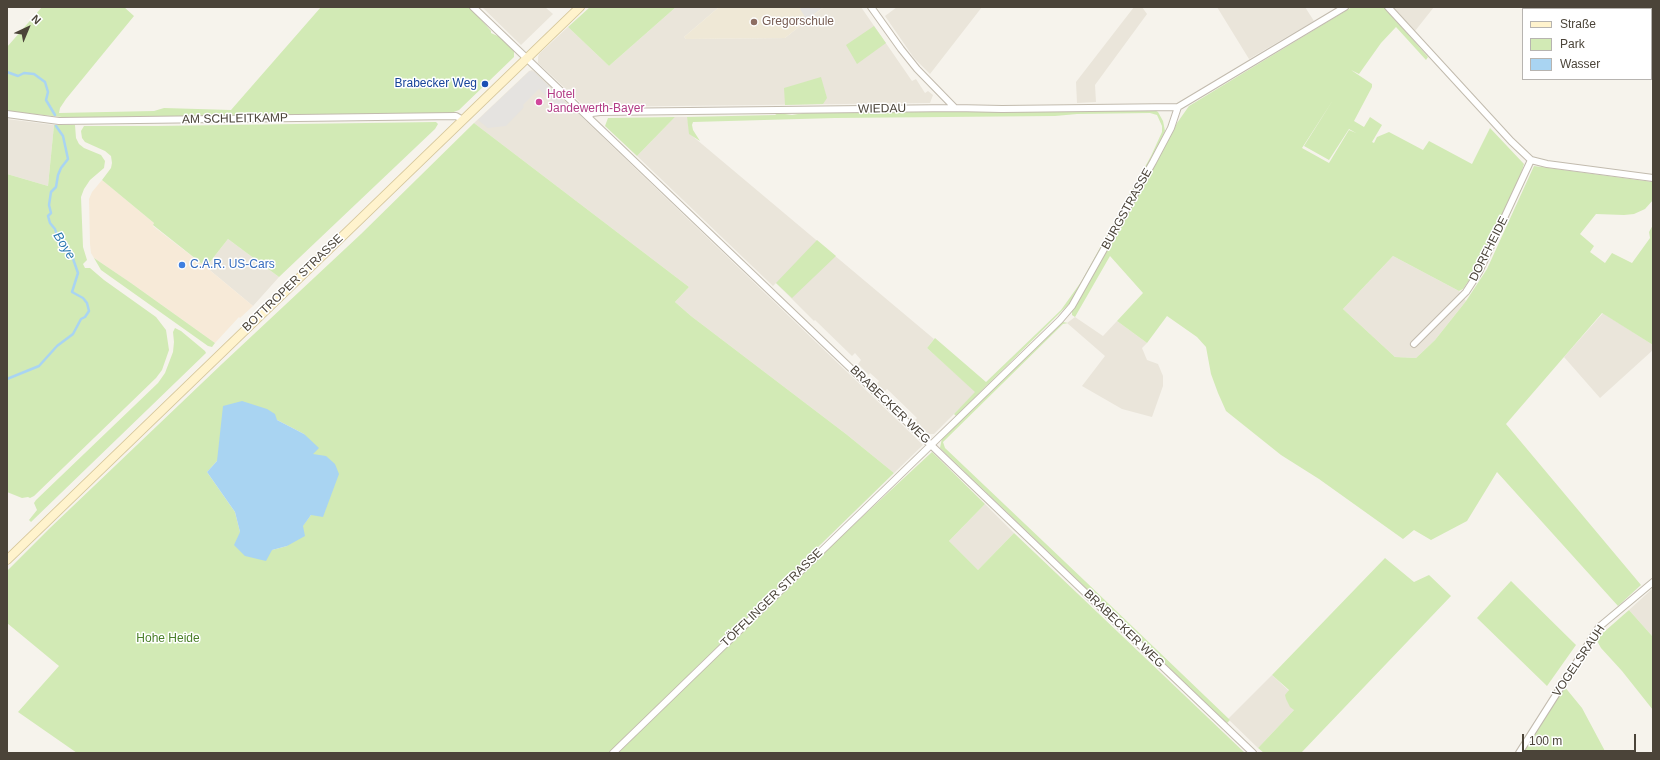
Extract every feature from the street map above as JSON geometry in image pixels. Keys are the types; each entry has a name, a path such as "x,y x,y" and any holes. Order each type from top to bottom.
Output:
{"main road":[{"name":"BOTTROPER STRASSE","path":"7,560 580,7"}],"street":[{"name":"BRABECKER WEG","path":"473,7 1253,753"},
{"path":"871,7 913,64 955,108"},
{"path":"1178,107 1345,7"},
{"path":"1388,7 1511,141 1531,160 1547,164 1653,178"},
{"name":"WIEDAU","path":"588,117 592,113 600,112 1178,107"},
{"name":"BURGSTRASSE","path":"931,444 1072,306 1153,162 1170,128 1178,107"},
{"name":"AM SCHLEITKAMP","path":"7,114 59,121 456,116 463,120"},
{"name":"DORFHEIDE","path":"1414,344 1466,292 1479,272 1531,160"},
{"name":"TÖFFLINGER STRASSE","path":"613,753 931,444"},
{"name":"VOGELSRAUH","path":"1519,753 1599,627 1653,582"}],"shaded area":[{"path":"482,7 545,7 553,14 521,45"},
{"path":"676,7 719,7 684,37 686,39 785,38 824,7 861,7 912,81 916,79 925,93 928,91 933,95 930,103 588,107 581,103 538,63 539,54 568,27 609,66"},
{"name":"Gregorschule","path":"719,7 824,7 785,38 686,39 684,37"},
{"path":"802,7 823,7 807,20 800,9"},
{"path":"897,7 982,7 930,74 914,58 885,16"},
{"path":"1134,7 1142,7 1147,14 1095,85 1096,102 1077,103 1076,82"},
{"path":"1217,7 1305,7 1314,21 1249,59"},
{"path":"1393,7 1434,7 1415,31"},
{"path":"532,70 923,445 894,473 675,302 689,287 474,123 529,71"},
{"path":"530,71 534,72 566,103 560,109 539,89 523,105 524,107 506,126 488,128 478,120"},
{"path":"675,117 687,117 690,134 934,339 927,348 976,392 934,434 928,434 914,421 917,418 887,389 884,392 876,385 879,381 870,373 869,375 858,364 861,360 855,353 852,356 776,283 773,286 637,156"},
{"path":"7,119 54,125 48,186 7,174"},
{"path":"102,180 154,223 153,226 253,306 240,318 239,317 215,343 94,258 91,253 90,244 89,199 92,192"},
{"path":"228,239 279,277 253,306 206,267"},
{"path":"1393,256 1459,291 1466,301 1435,340 1416,358 1395,357 1343,309"},
{"path":"1603,313 1653,345 1653,350 1600,398 1564,357"},
{"path":"1075,317 1103,336 1117,321 1147,343 1142,348 1147,360 1158,364 1163,376 1163,386 1152,417 1122,409 1082,386 1105,356 1067,323"},
{"path":"985,504 1014,533 978,570 949,541"},
{"path":"1653,588 1653,637 1629,610"},
{"path":"1272,675 1289,691 1294,710 1258,748 1228,719"}],"green space":[{"path":"42,7 124,7 134,16 66,99 60,108 59,113 154,111 164,108 231,110 321,7 470,7 491,31 491,33 502,38 514,51 514,57 459,110 451,113 71,118 7,111 7,47"},
{"path":"590,7 676,7 609,66 568,27"},
{"path":"1352,7 1384,7 1428,57 1426,60 1396,27 1381,43 1359,74 1351,70 1372,84 1372,87 1354,121 1364,127 1370,117 1382,125 1372,142 1374,143 1377,137 1389,132 1423,150 1429,141 1472,164 1490,128 1524,164 1519,180 1481,263 1463,289 1459,291 1393,256 1343,309 1395,357 1416,358 1435,340 1466,301 1487,269 1534,166 1653,182 1653,200 1645,209 1634,214 1596,214 1580,234 1594,246 1590,252 1605,263 1612,253 1632,263 1650,238 1649,232 1653,225 1653,345 1602,313 1506,424 1641,585 1618,606 1497,472 1467,521 1431,540 1414,530 1403,539 1319,479 1281,455 1226,411 1211,374 1206,347 1197,337 1167,316 1147,343 1117,321 1143,293 1110,256 1075,317 1072,315 1072,310 1081,297 1177,123 1189,106","holes":["1333,100 1304,146 1329,160 1349,129 1356,133 1349,130 1329,163 1302,148"]},
{"path":"874,26 886,43 857,64 846,45"},
{"path":"821,77 827,98 823,104 785,105 784,88"},
{"path":"1155,110 1158,112 1163,121 1165,131 1154,155 1071,302 956,416 954,414 975,392 927,348 935,338 986,382 1061,310 1081,282 1151,156 1162,132 1162,126 1157,115 1150,113 1077,114 1055,116 835,118 693,122 693,130 700,141 689,134 687,117 775,115 778,113 792,115 804,113"},
{"path":"675,117 637,156 605,126 608,118"},
{"path":"436,122 438,124 435,129 279,277 228,239 206,267 153,225 154,223 102,180 111,168 111,156 105,151 85,142 82,138 81,131 84,126"},
{"name":"Hohe Heide","path":"474,123 689,287 675,302 894,473 816,549 821,555 932,452 985,504 949,541 978,570 1014,533 1245,753 77,753 18,712 59,666 7,623 7,571 223,363 361,234","holes":["277,420 304,434 313,454 311,515 287,546 272,550 240,532 235,512 207,472 217,461"]},
{"path":"54,125 75,125 76,138 79,144 84,148 101,155 105,161 104,168 90,180 81,197 83,247 87,260 83,264 85,268 90,268 104,280 156,317 166,330 169,350 162,370 156,378 34,496 30,498 22,498 7,492 7,174 48,186"},
{"path":"817,240 836,256 792,298 776,283"},
{"path":"94,258 215,343 212,347 208,346 101,270"},
{"path":"1063,322 1068,323 1063,324 943,442 945,448 1230,720 1227,723 940,448 942,438"},
{"path":"175,328 181,331 206,353 31,522 29,520 37,510 34,503 36,500 158,383 165,373 173,352 173,332"},
{"path":"1385,558 1414,582 1429,575 1451,596 1301,753 1264,753 1258,748 1294,710 1290,707 1285,695 1289,690 1272,675"},
{"path":"1511,581 1576,645 1547,686 1477,618"},
{"path":"1629,610 1653,637 1653,710 1622,671 1601,648 1596,639"},
{"path":"1564,686 1582,708 1606,753 1522,753"}],"water":[{"path":"242,401 267,409 275,414 277,420 304,434 319,448 313,454 326,456 335,464 339,474 323,517 311,515 303,526 305,536 287,546 272,550 266,561 245,556 234,545 240,532 235,512 207,472 217,461 223,406"}],"waterway":[{"name":"Boye","path":"7,72 18,76 24,73 34,74 45,82 48,92 46,100 55,115"},
{"name":"Boye","path":"7,379 39,366 57,346 73,334 81,319 85,317 89,311 87,303 83,298 72,292 78,273 71,253 59,242 55,229 50,223 48,216 51,213 49,205 51,192 56,187 58,175 68,159 63,136 56,126"}],"place":[{"name":"Gregorschule","path":"754,22"},
{"name":"Brabecker Weg","path":"485,84"},
{"name":"Hotel Jandewerth-Bayer","path":"539,102"},
{"name":"C.A.R. US-Cars","path":"182,265"}]}
